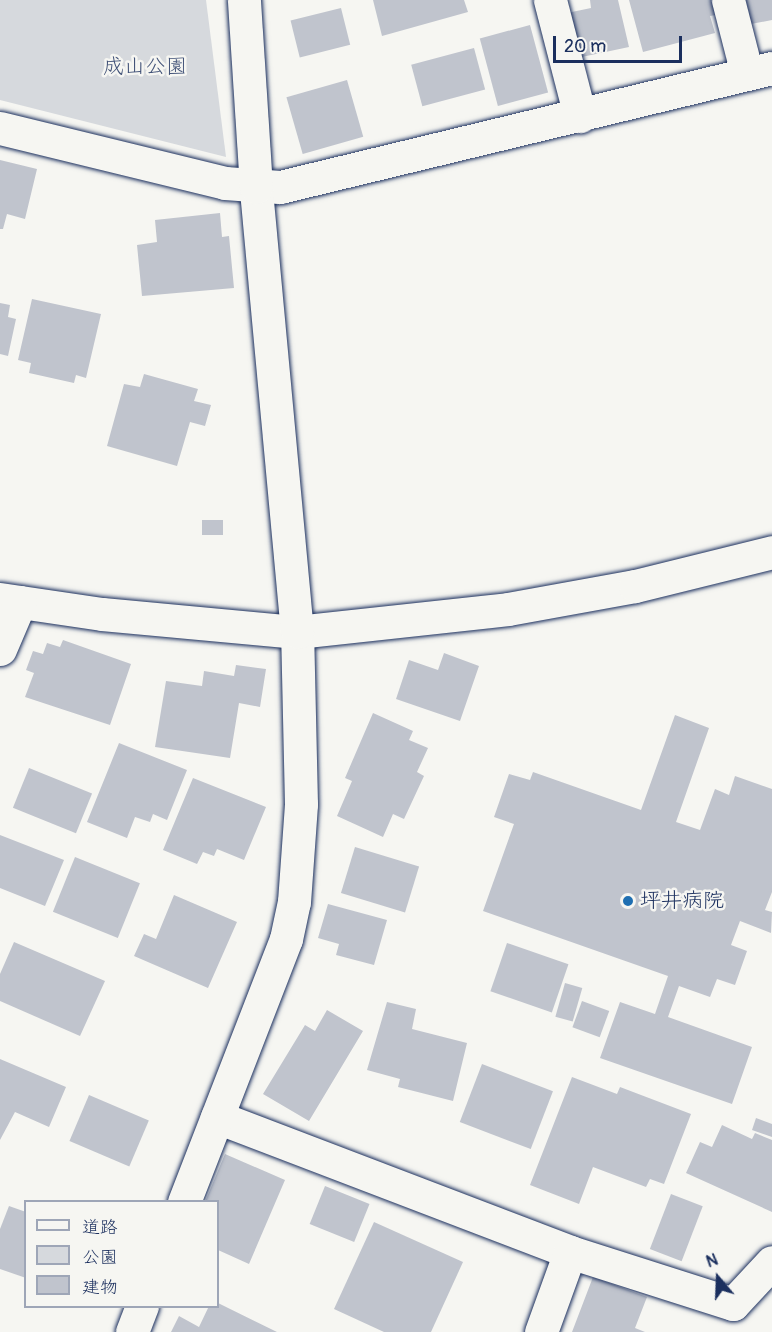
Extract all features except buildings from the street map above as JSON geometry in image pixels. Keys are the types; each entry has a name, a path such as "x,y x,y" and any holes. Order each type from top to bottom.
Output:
{"street":[{"path":"185,1200 273,981 294,902 301,804 297,632 256,187 244,0"},
{"path":"550,0 580,116"},
{"path":"0,128 225,183 256,187 307,183 760,71 728,0"},
{"path":"0,649 10,601 297,632 508,609 635,586 772,552"},
{"path":"217,1117 570,1252 733,1304 772,1262"},
{"path":"541,1332 570,1252"},
{"path":"132,1332 141,1308"}],"green space":[{"name":"成山公園","path":"0,0 206,0 226,157 0,100"}],"place":[{"name":"坪井病院","path":"628,901"}]}
